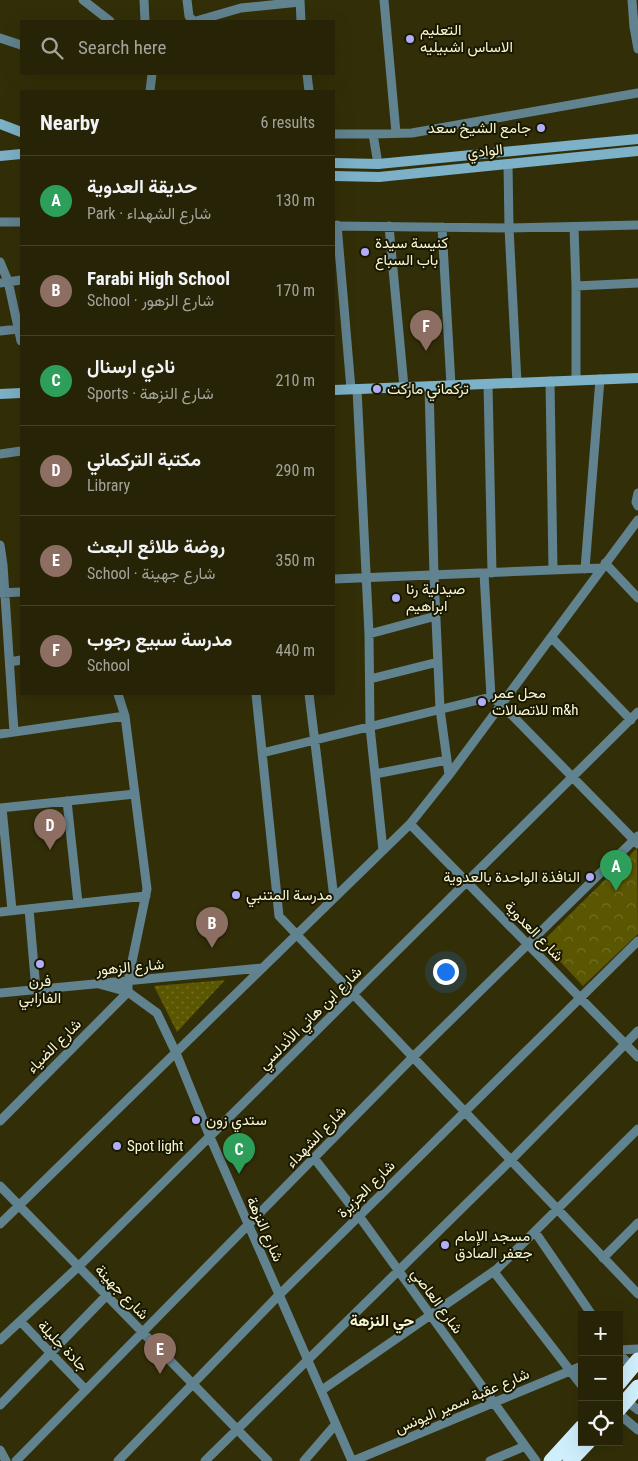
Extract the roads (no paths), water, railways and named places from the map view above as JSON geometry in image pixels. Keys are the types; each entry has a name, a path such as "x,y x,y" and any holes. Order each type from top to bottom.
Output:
{"highway":[{"path":"623,1378 635,1364"},
{"path":"624,1406 638,1387"},
{"path":"551,1461 578,1431"},
{"path":"572,1460 584,1446"}],"main road":[{"path":"0,124 20,132"},
{"name":"الوادي","path":"335,163 378,164 638,140"},
{"name":"الوادي","path":"335,176 379,177 638,151"},
{"path":"0,156 20,154"},
{"path":"335,390 638,378"},
{"path":"0,394 20,393"}],"street":[{"path":"83,0 109,20"},
{"path":"144,0 145,20"},
{"path":"187,0 189,16 193,20"},
{"path":"384,0 396,133"},
{"path":"632,0 638,49"},
{"path":"198,20 242,8 300,1 301,20"},
{"path":"0,38 20,45"},
{"path":"150,90 152,75"},
{"path":"307,75 309,90"},
{"path":"335,134 412,133 638,93"},
{"path":"373,134 378,164"},
{"path":"508,164 509,228 517,383"},
{"path":"0,222 20,222"},
{"path":"383,850 370,727 369,634 354,389 335,226 509,228 638,225"},
{"path":"389,226 404,387"},
{"path":"442,227 452,385"},
{"path":"574,227 576,380"},
{"path":"0,262 20,336"},
{"path":"4,282 20,280"},
{"path":"576,286 638,283"},
{"path":"0,331 18,329"},
{"path":"585,569 600,380"},
{"path":"550,381 553,570"},
{"path":"488,384 488,573 491,697"},
{"path":"429,386 440,709 449,775"},
{"path":"0,454 20,450"},
{"path":"638,493 636,502 638,506"},
{"path":"0,1224 410,824 449,775 638,520"},
{"path":"0,545 2,551 3,593 10,662 14,732"},
{"path":"335,579 585,569 604,566"},
{"path":"604,566 638,598"},
{"path":"3,593 20,592"},
{"path":"369,634 436,616"},
{"path":"551,637 631,720"},
{"path":"10,662 20,660"},
{"path":"370,680 438,662"},
{"path":"118,695 125,716 147,889 128,981 128,992"},
{"path":"256,695 279,916 638,1294"},
{"path":"309,695 334,898"},
{"path":"262,754 491,697 501,704 637,840"},
{"name":"شارع ابن هاني الأندلسي","path":"0,1340 78,1267 638,712"},
{"path":"0,734 125,716"},
{"path":"375,774 447,760"},
{"path":"12,910 1,808 135,794"},
{"path":"67,802 78,903"},
{"name":"شارع العدوية","path":"410,824 638,1057"},
{"name":"شارع الشهداء","path":"16,1461 413,1057 637,840"},
{"path":"0,912 146,896"},
{"path":"29,909 36,990"},
{"name":"شارع الجزيرة","path":"118,1461 279,1295 638,941"},
{"name":"شارع الزهور","path":"0,993 262,968"},
{"name":"شارع النزهة","path":"99,984 128,992 158,1013 248,1225 352,1461"},
{"name":"شارع الضياء","path":"0,1121 128,992"},
{"path":"205,1461 309,1361 638,1031"},
{"path":"322,1390 494,1272 638,1129"},
{"name":"شارع العاصي","path":"314,1158 359,1216 536,1461"},
{"name":"شارع جهينة","path":"0,1186 268,1461"},
{"path":"603,1258 638,1223"},
{"path":"535,1232 589,1311"},
{"path":"494,1272 578,1381"},
{"path":"0,1405 106,1296"},
{"name":"جادة جليلة","path":"20,1322 86,1390"},
{"path":"623,1350 638,1349"},
{"path":"622,1356 635,1364"},
{"name":"شارع عقبة سمير اليونس","path":"352,1461 578,1368"},
{"path":"624,1406 638,1430"},
{"path":"304,1461 336,1424"},
{"path":"490,1461 525,1446"},
{"path":"0,1450 6,1461"}],"place":[{"name":"التعلیم الاساس اشبیلیه","path":"410,39"},
{"name":"جامع الشيخ سعد","path":"541,128"},
{"name":"كنيسة سيدة باب السباع","path":"365,252"},
{"name":"مدرسة سبيع رجوب","path":"426,351"},
{"name":"تركماني ماركت","path":"377,389"},
{"name":"صيدلية رنا ابراهيم","path":"396,598"},
{"name":"محل عمر للاتصالات m&h","path":"482,702"},
{"name":"مكتبة التركماني","path":"50,850"},
{"name":"النافذة الواحدة بالعدوية","path":"590,877"},
{"name":"حديقة العدوية","path":"616,891"},
{"name":"مدرسة المتنبي","path":"236,895"},
{"name":"Farabi High School","path":"212,948"},
{"name":"فرن الفارابي","path":"40,964"},
{"name":"ستدي زون","path":"196,1120"},
{"name":"Spot light","path":"117,1146"},
{"name":"نادي ارسنال","path":"239,1174"},
{"name":"مسجد الإمام جعفر الصادق","path":"445,1245"},
{"name":"روضة طلائع البعث","path":"160,1374"}],"district":[{"name":"حي النزهة","path":"382,1320"}]}
